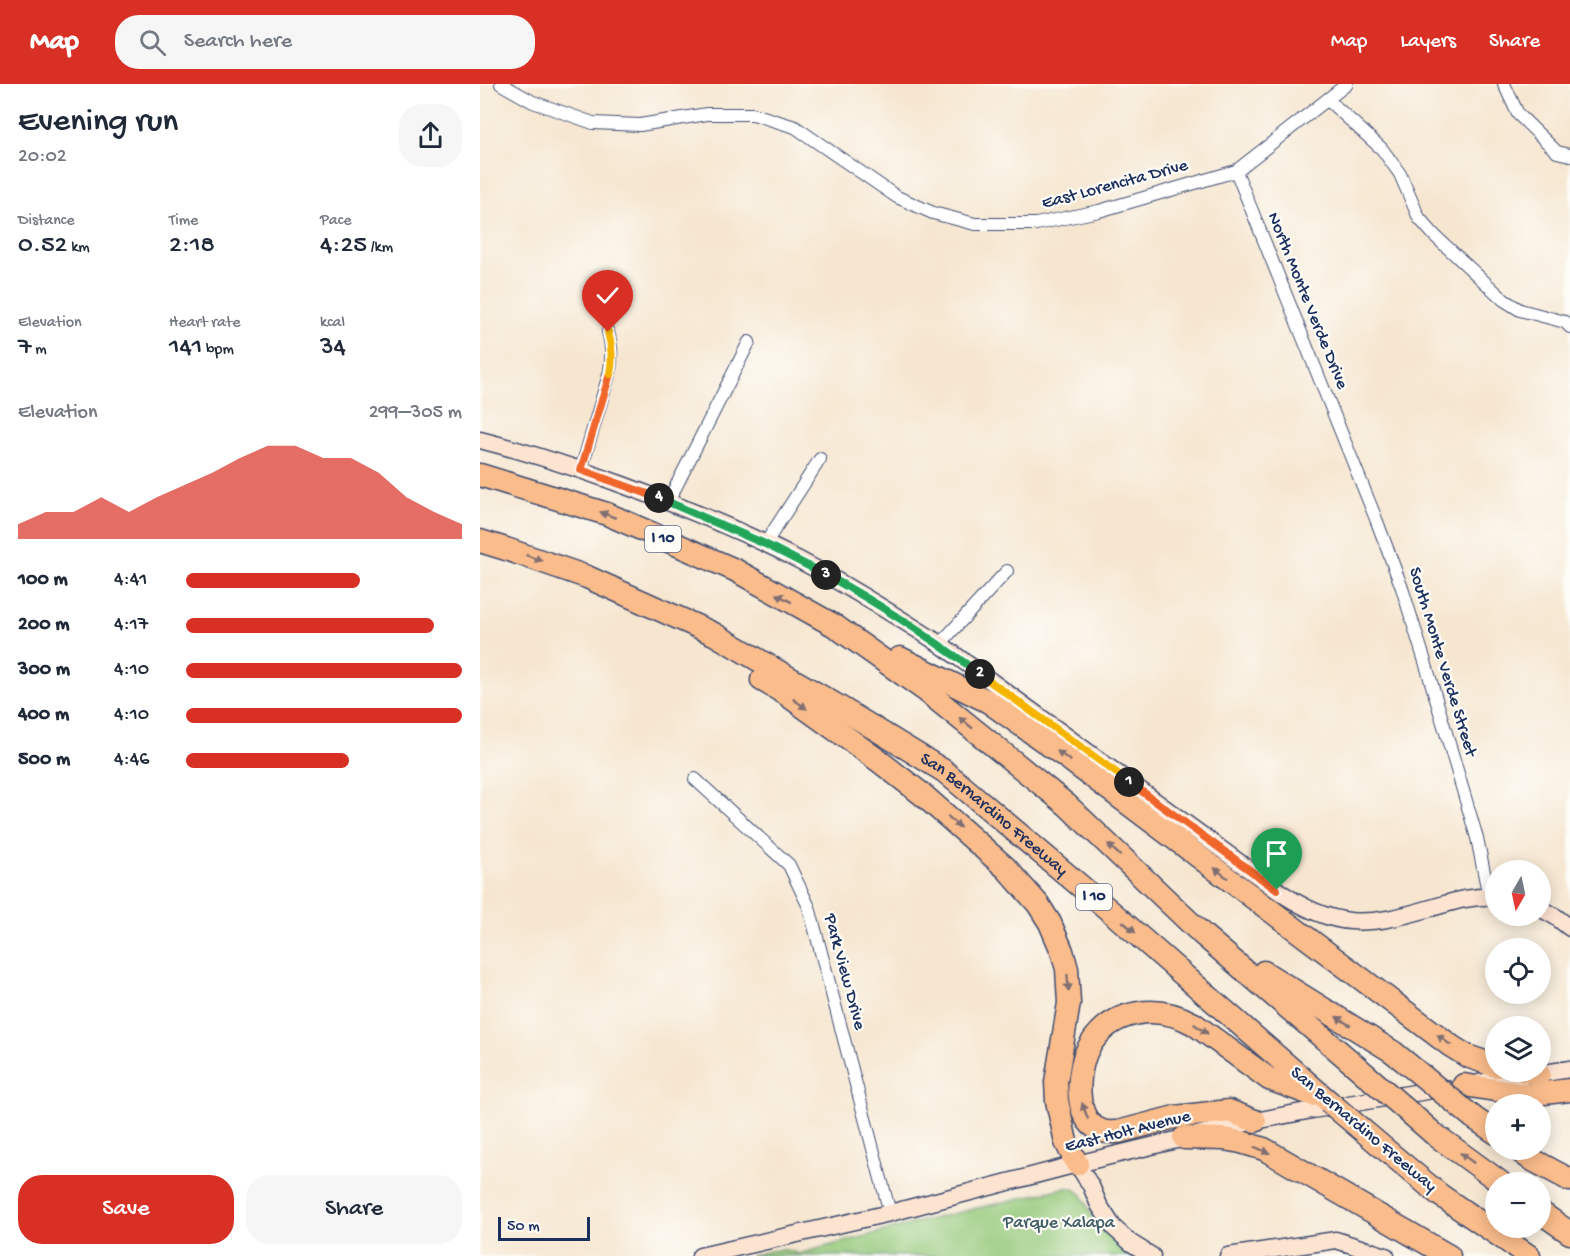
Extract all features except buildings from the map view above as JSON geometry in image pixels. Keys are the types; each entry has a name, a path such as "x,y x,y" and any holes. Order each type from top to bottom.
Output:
{"highway":[{"name":"I 10","path":"480,475 607,514 735,570 835,627 925,690 1067,806 1202,934 1434,1134 1486,1172"},
{"name":"San Bernardino Freeway","path":"480,541 587,577 714,634 837,705 944,771 1116,916 1292,1071 1440,1195 1529,1256"},
{"path":"587,577 786,694 879,760 924,795 1006,868 1038,904 1050,923 1067,969 1069,1003 1056,1082 1057,1101 1066,1142 1077,1164"},
{"path":"835,627 989,702 1066,757 1450,1046 1467,1056 1485,1062"},
{"path":"1202,934 1393,1052 1485,1126"},
{"path":"1255,1121 1229,1111 1175,1117 1118,1131 1100,1131 1088,1121 1080,1096 1082,1066 1090,1046 1114,1021 1153,1012 1167,1013 1181,1016 1194,1024 1269,1079 1328,1101"},
{"path":"1464,1085 1526,1095 1555,1073"},
{"path":"1184,1138 1224,1139 1264,1149 1449,1256"},
{"path":"1533,1160 1570,1180"},
{"path":"1551,1220 1570,1233"}],"street":[{"name":"East Lorencita Drive","path":"501,84 533,102 593,123 640,125 707,114 753,114 795,127 897,196 933,213 975,224 1036,224 1078,216 1236,171 1347,84"},
{"path":"1504,84 1518,114 1557,152 1570,155"},
{"path":"1328,99 1382,149 1400,174 1419,218 1435,236 1504,300 1520,310 1565,322 1570,327"},
{"name":"North Monte Verde Drive","path":"1236,171 1346,444"},
{"path":"581,470 610,371 612,359 608,332"},
{"path":"668,502 749,342"},
{"path":"480,440 581,470 668,502 765,544 850,588 939,644 1277,890 1314,912 1335,919 1377,922 1461,900 1485,898"},
{"name":"South Monte Verde Street","path":"1346,444 1402,588 1485,869"},
{"path":"765,544 820,459"},
{"path":"939,644 1007,571"},
{"name":"Park View Drive","path":"695,779 789,865 809,907 890,1213"},
{"path":"1551,914 1570,928"},
{"name":"East Holt Avenue","path":"700,1256 890,1213 1077,1164 1255,1121 1464,1085 1555,1073"},
{"path":"1077,1164 1114,1228 1131,1243 1152,1256"},
{"path":"1228,1256 1336,1240 1386,1256"}],"green space":[{"name":"Parque Xalapa","path":"1064,1188 1073,1188 1082,1195 1102,1229 1132,1256 750,1256 781,1250 798,1254 918,1222"}],"route":[{"path":"608,332 612,359 610,371 581,470 740,532 860,594 939,644 1277,890"}]}
